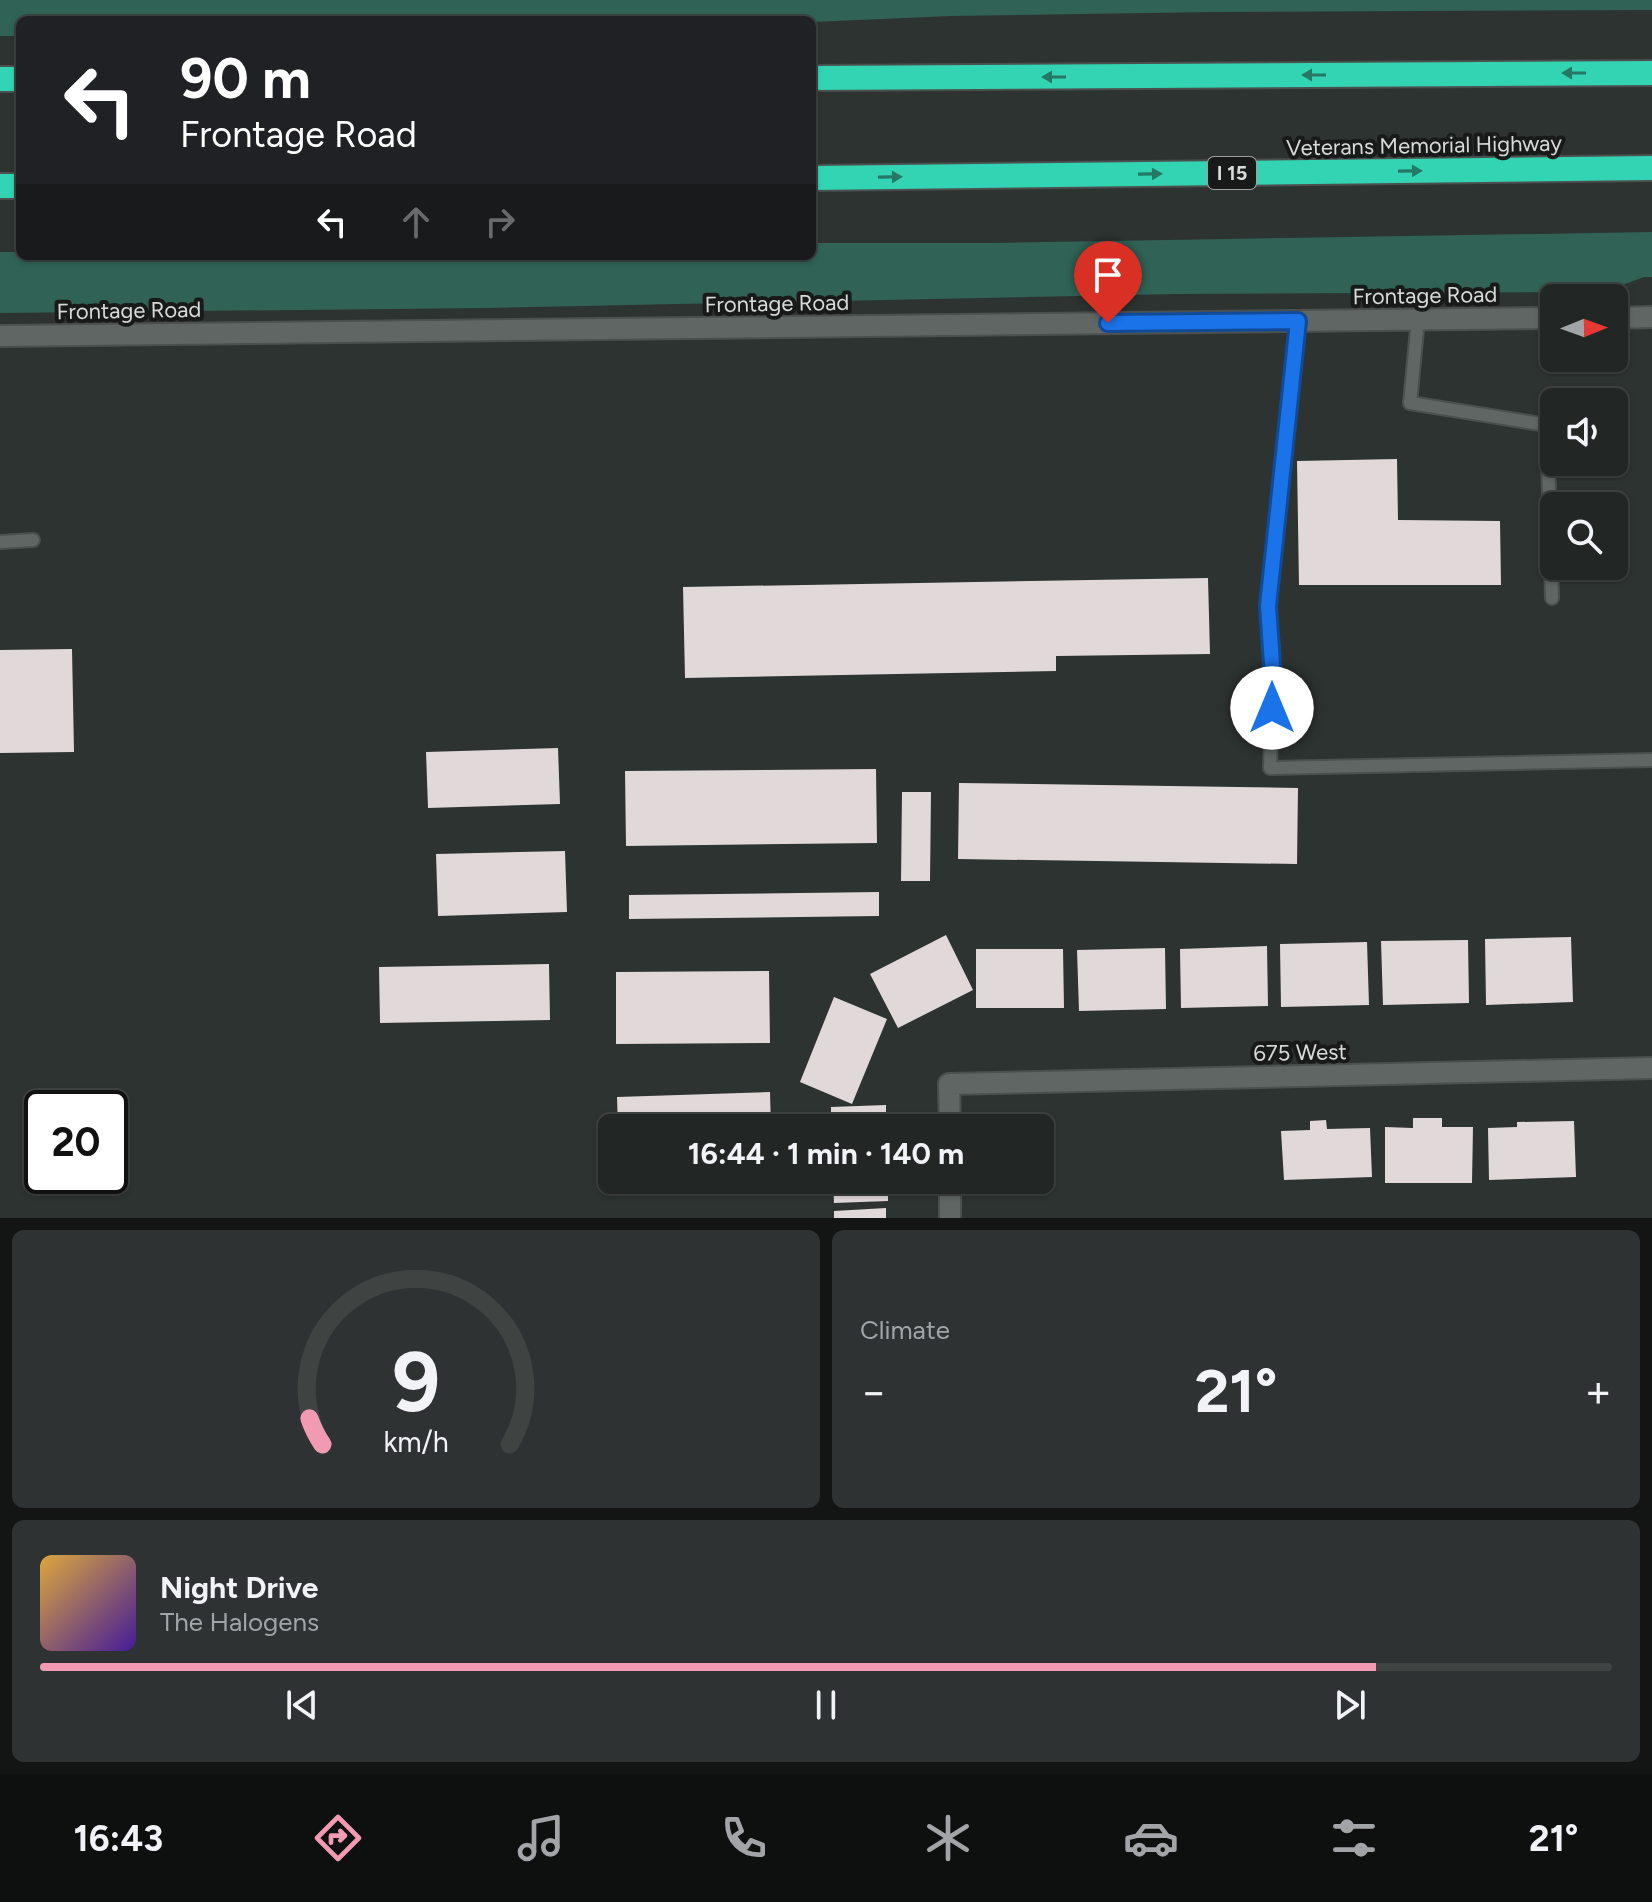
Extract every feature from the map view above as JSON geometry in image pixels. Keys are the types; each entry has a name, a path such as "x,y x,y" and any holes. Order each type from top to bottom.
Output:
{"highway":[{"path":"816,78 1652,73"},
{"name":"Veterans Memorial Highway","path":"816,178 1652,168"}],"street":[{"path":"1628,318 1652,317"},
{"name":"Frontage Road","path":"0,336 1540,318"},
{"name":"675 West","path":"950,1114 949,1084 1652,1068"},
{"path":"950,1194 950,1218"}],"lane":[{"path":"1418,319 1410,403 1547,425 1552,598"},
{"path":"1298,321 1268,606 1273,678 1270,768 1652,760"},
{"path":"0,542 33,540"}],"green space":[{"path":"0,0 1652,0 1652,10 1215,12 951,16 816,22 816,16 16,16 16,36 0,36"},
{"path":"1652,232 1652,277 1625,284 1540,284 1540,292 1176,294 486,308 0,313 0,252 16,252 16,260 816,260 816,243"}],"building":[{"path":"1397,459 1398,520 1500,521 1501,585 1299,585 1297,461"},
{"path":"1208,578 1210,654 1056,656 1056,671 685,678 683,587"},
{"path":"72,649 74,752 0,753 0,650"},
{"path":"558,748 560,804 428,808 426,752"},
{"path":"876,769 877,843 626,846 625,771"},
{"path":"959,783 1298,788 1297,864 958,859"},
{"path":"902,792 931,792 930,881 901,881"},
{"path":"565,851 567,912 438,916 436,854"},
{"path":"879,892 879,916 629,919 629,895"},
{"path":"946,935 973,990 898,1028 870,974"},
{"path":"1571,937 1573,1002 1486,1005 1485,939"},
{"path":"1468,940 1469,1003 1383,1005 1381,941"},
{"path":"1367,942 1369,1005 1281,1007 1280,944"},
{"path":"1267,946 1268,1006 1181,1008 1180,949"},
{"path":"1165,948 1166,1009 1079,1011 1077,950"},
{"path":"976,949 1063,949 1064,1008 976,1008"},
{"path":"549,964 550,1020 380,1023 379,967"},
{"path":"769,971 770,1043 616,1044 616,972"},
{"path":"834,997 887,1019 852,1104 800,1082"},
{"path":"770,1092 771,1114 618,1114 617,1097"},
{"path":"886,1105 886,1114 831,1114 831,1107"},
{"path":"1413,1118 1442,1118 1442,1127 1473,1127 1472,1183 1385,1183 1385,1127 1413,1128"},
{"path":"1326,1120 1327,1129 1370,1128 1372,1177 1284,1180 1281,1131 1310,1130 1310,1121"},
{"path":"1574,1121 1576,1177 1489,1180 1488,1128 1517,1127 1517,1122"},
{"path":"834,1194 888,1194 888,1201 834,1203"},
{"path":"886,1208 886,1218 834,1218 834,1211"}],"route":[{"path":"1108,323 1298,321 1268,606 1272,708"}]}
